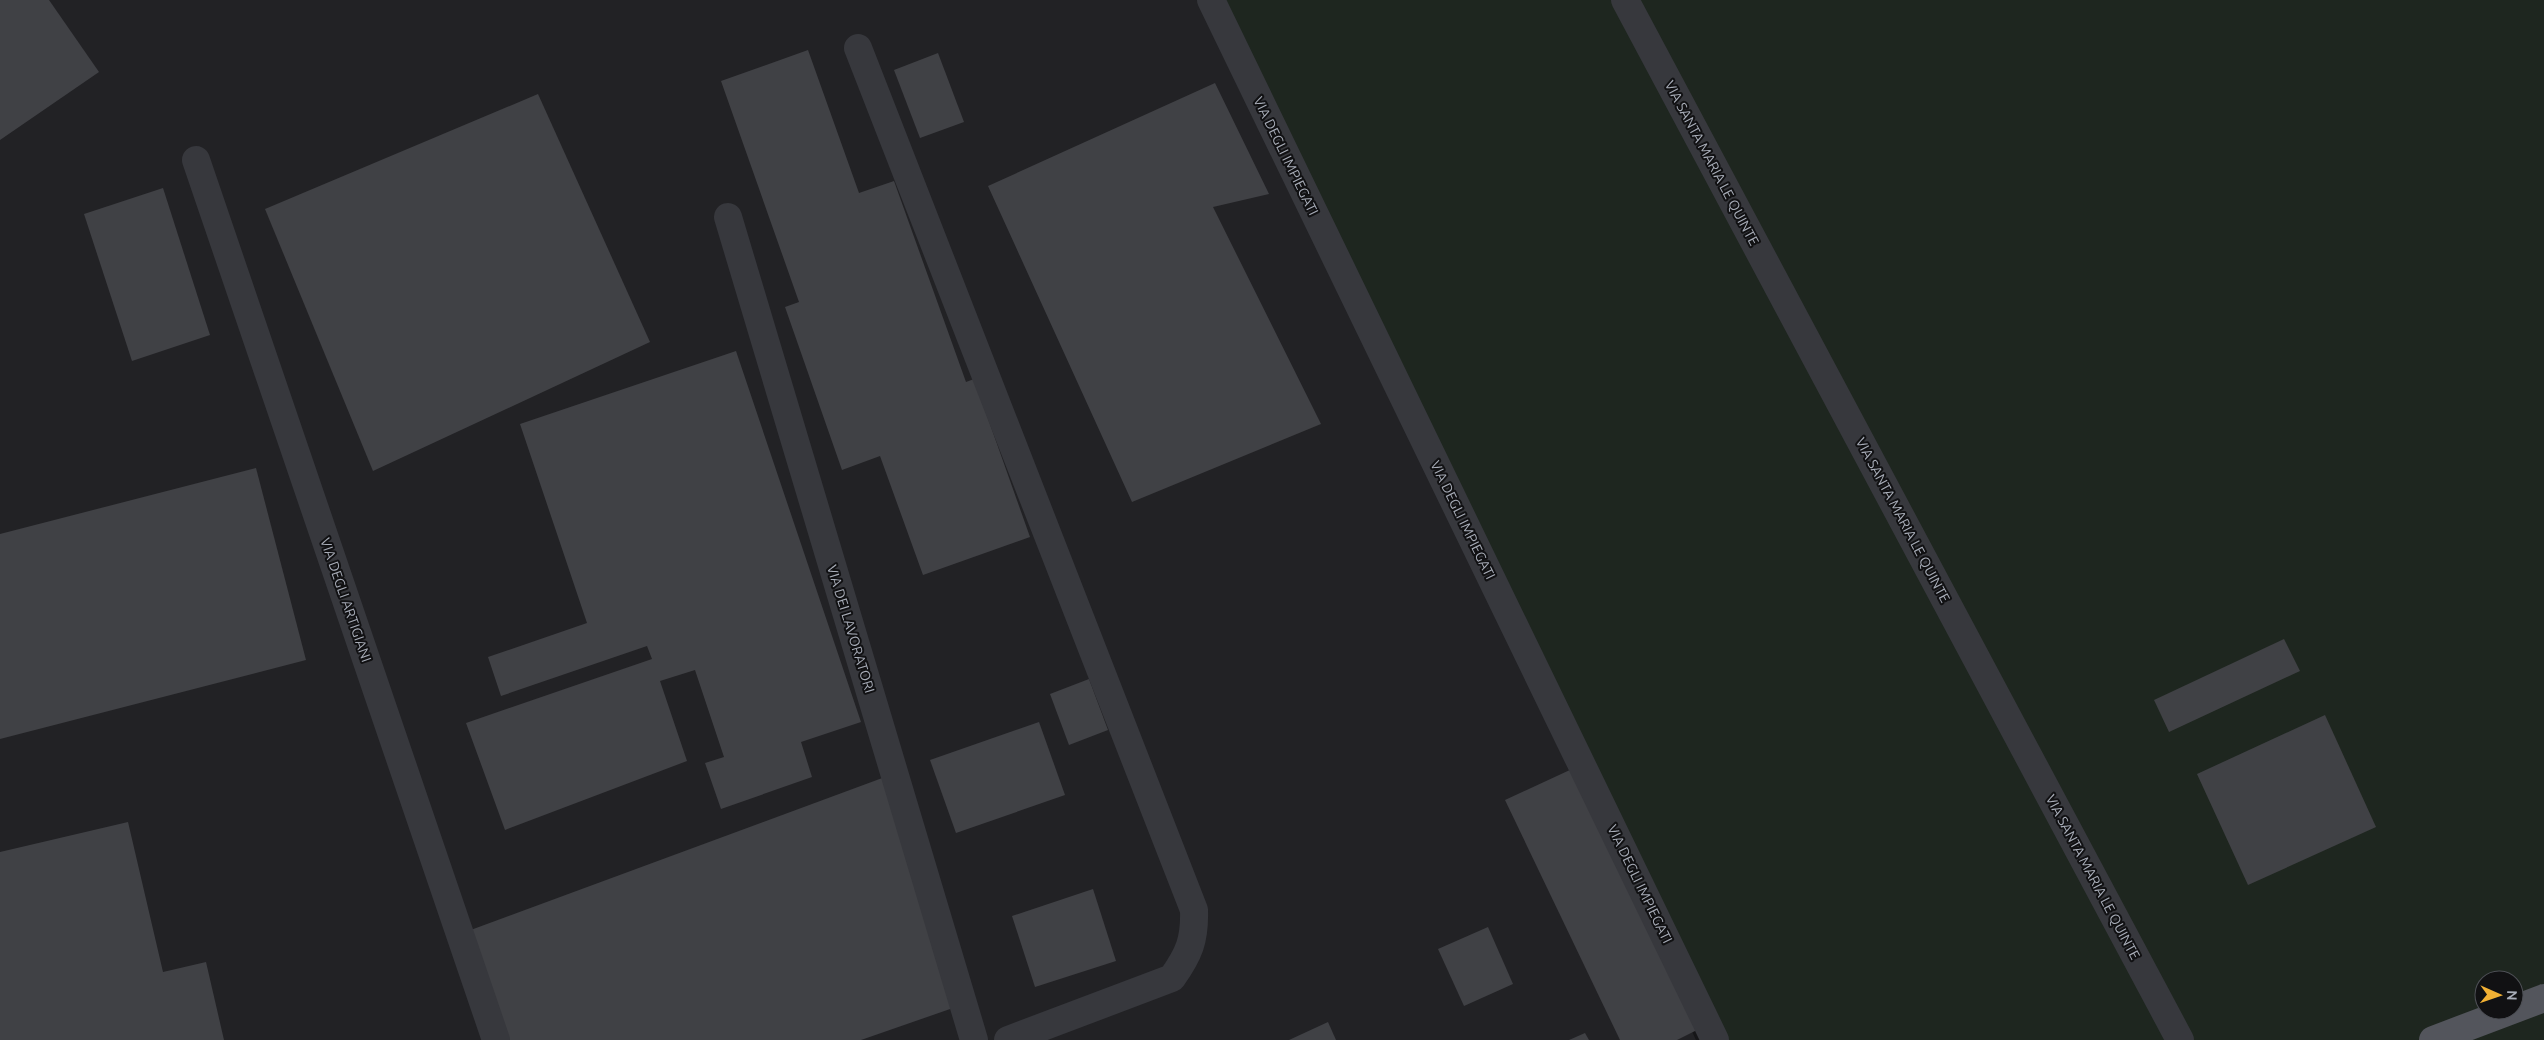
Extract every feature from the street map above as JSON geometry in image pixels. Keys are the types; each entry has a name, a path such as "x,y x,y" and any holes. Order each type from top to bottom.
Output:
{"main road":[{"path":"2433,1040 2544,998"}],"street":[{"name":"VIA DEGLI IMPIEGATI","path":"1211,0 1715,1040"},
{"name":"VIA SANTA MARIA LE QUINTE","path":"1625,0 2180,1040"},
{"path":"858,48 1194,910 1194,931 1187,957 1172,978 1008,1040"},
{"name":"VIA DEGLI ARTIGIANI","path":"196,160 496,1040"},
{"name":"VIA DEI LAVORATORI","path":"728,217 974,1040"}],"shaded area":[{"path":"0,0 1206,0 1696,1040 0,1040"},
{"path":"1212,0 2544,0 2544,1040 1723,1040"}],"building":[{"path":"0,0 49,0 99,72 0,140"},
{"path":"808,50 859,193 894,181 966,382 974,379 1030,537 923,575 880,456 842,470 785,307 799,302 721,81"},
{"path":"938,53 964,122 920,138 894,70"},
{"path":"1215,83 1269,194 1213,207 1321,424 1132,502 988,186"},
{"path":"538,94 650,342 373,471 265,209"},
{"path":"163,188 210,335 132,361 84,214"},
{"path":"736,351 861,722 801,742 812,777 721,809 705,763 724,757 695,670 660,681 687,761 505,830 466,723 652,659 647,646 501,696 488,657 587,623 520,424"},
{"path":"256,468 306,660 0,739 0,534"},
{"path":"2284,639 2300,671 2169,732 2154,700"},
{"path":"1089,679 1108,730 1069,745 1050,694"},
{"path":"2325,715 2376,827 2248,885 2197,774"},
{"path":"1039,722 1065,795 956,833 930,760"},
{"path":"1572,769 1697,1030 1677,1040 1620,1040 1505,800"},
{"path":"885,777 953,1008 861,1040 503,1040 468,931"},
{"path":"128,822 163,972 206,962 224,1040 0,1040 0,852"},
{"path":"1093,889 1116,961 1035,987 1012,916"},
{"path":"1488,927 1513,984 1464,1006 1438,949"},
{"path":"1328,1022 1336,1040 1289,1040"},
{"path":"1585,1033 1589,1040 1569,1040"}]}
